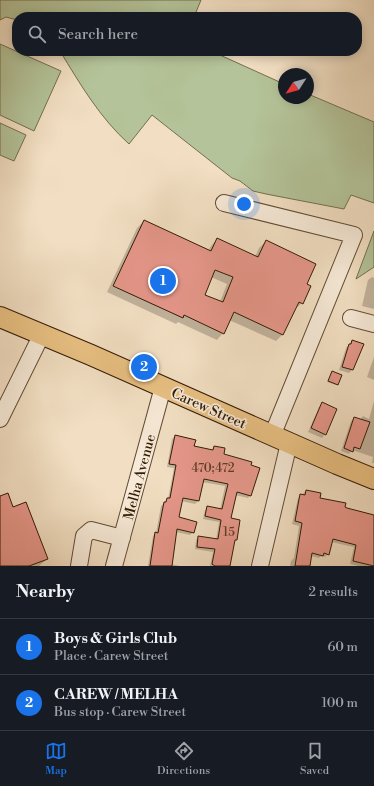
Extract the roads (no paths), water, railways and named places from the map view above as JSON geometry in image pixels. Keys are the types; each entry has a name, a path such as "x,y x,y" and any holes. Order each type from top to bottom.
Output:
{"main road":[{"name":"Carew Street","path":"0,317 374,479"}],"street":[{"path":"224,203 354,235 280,439 260,566"},
{"path":"351,318 374,324"},
{"path":"0,419 42,334"},
{"name":"Melha Avenue","path":"114,566 163,387"},
{"path":"79,566 84,536 91,530 122,538"}],"place":[{"name":"Boys & Girls Club","path":"163,281"},
{"name":"CAREW / MELHA","path":"144,367"}]}
